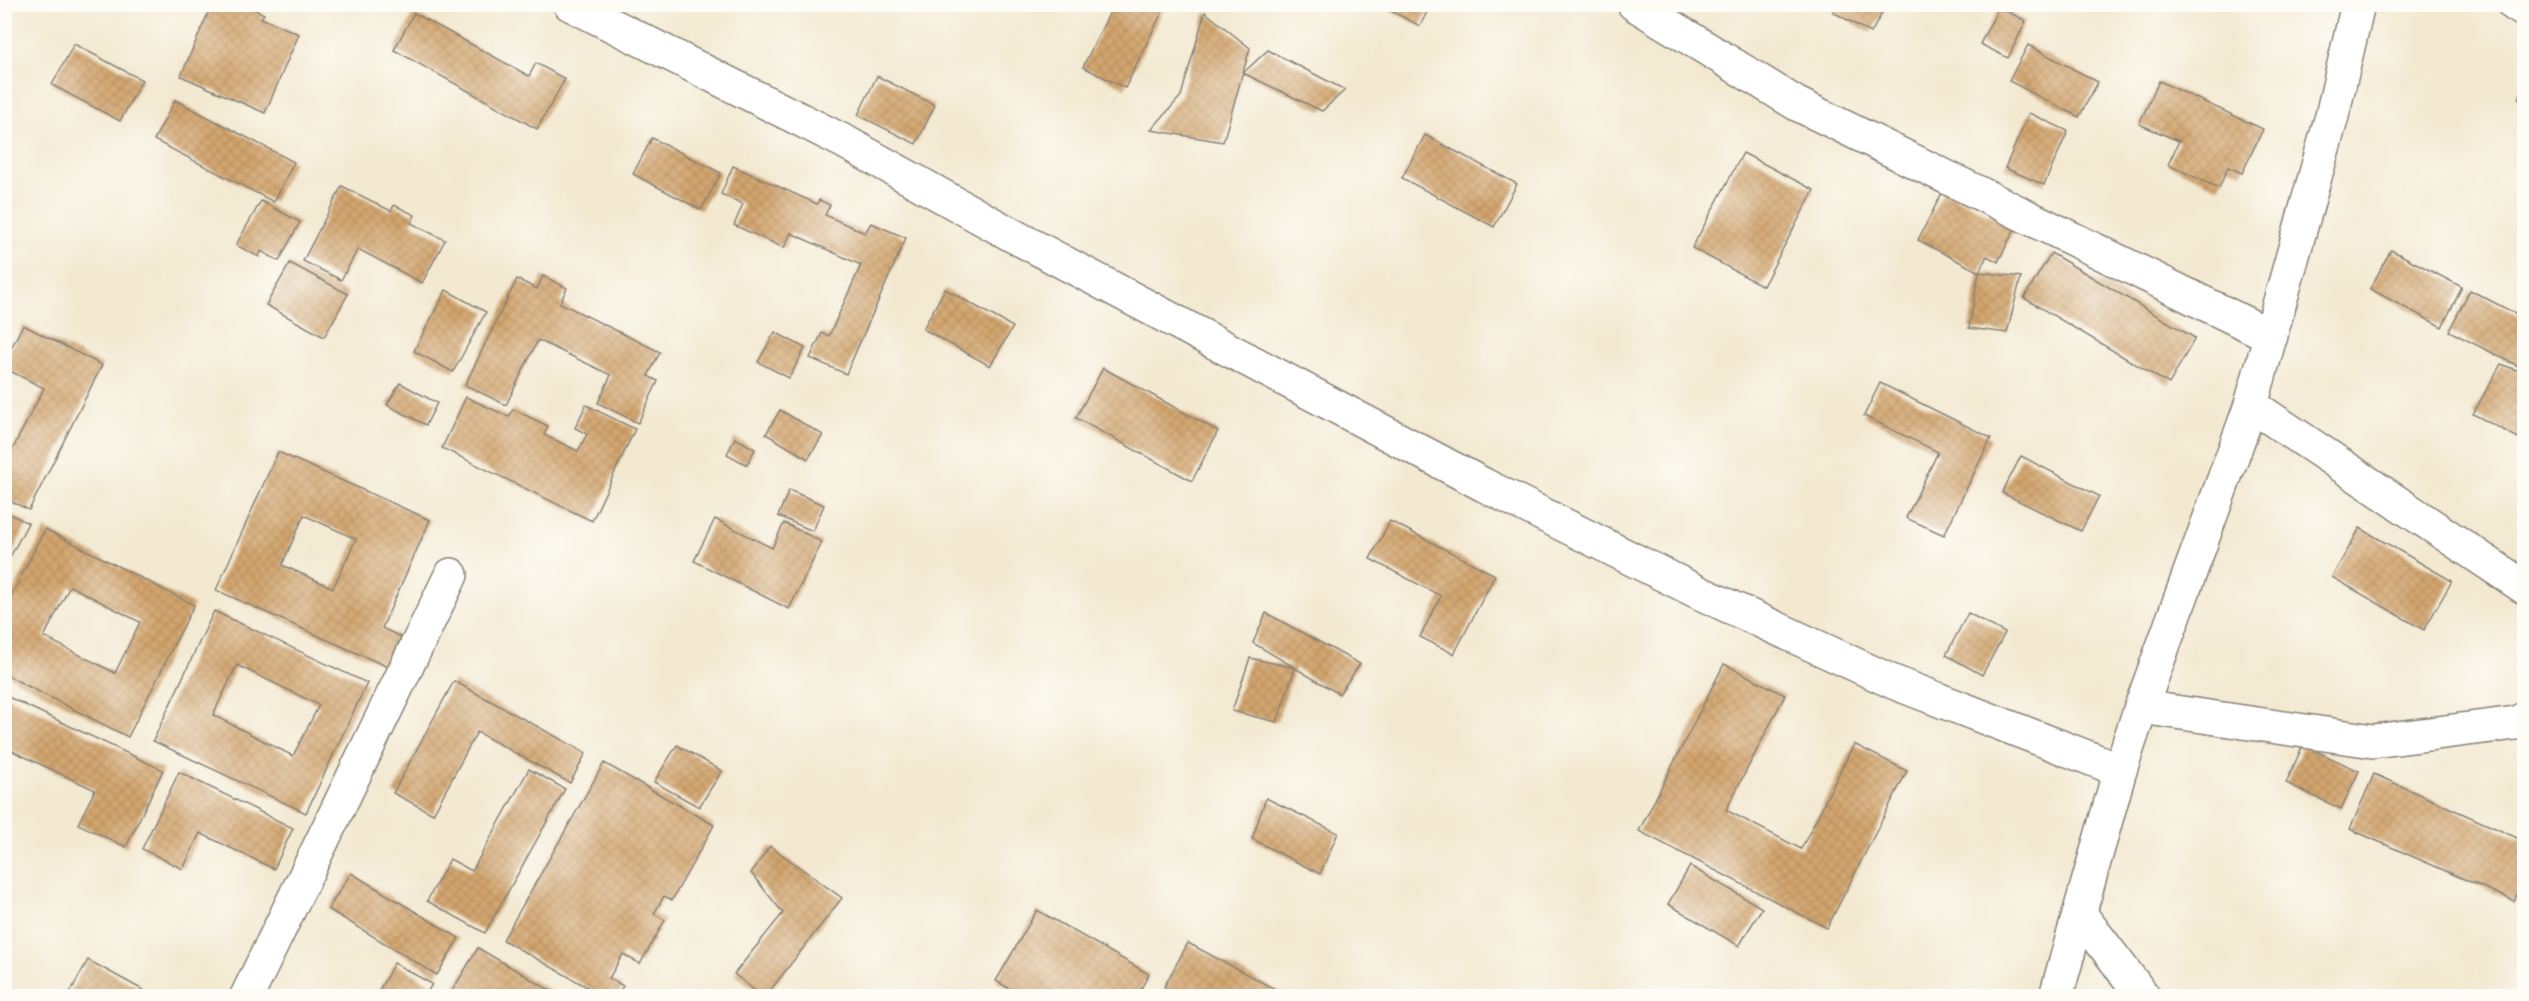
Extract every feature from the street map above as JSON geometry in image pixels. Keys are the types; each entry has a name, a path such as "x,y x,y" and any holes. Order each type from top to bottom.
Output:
{"street":[{"path":"570,4 845,142 1012,235 1484,485 1690,588 1765,625 1893,682 2120,770"},
{"path":"1634,4 1797,104 2271,336"},
{"path":"2056,996 2120,770 2251,405 2332,117 2358,4"},
{"path":"2514,4 2524,10"},
{"path":"2251,405 2524,587"},
{"path":"247,996 452,575"},
{"path":"2141,707 2373,741 2516,723 2524,719"},
{"path":"2080,914 2143,996"}],"building":[{"path":"212,4 243,4 264,14 261,18 299,34 265,113 181,76"},
{"path":"1114,4 1166,4 1125,88 1083,67"},
{"path":"1387,4 1431,4 1420,26 1385,8"},
{"path":"1837,4 1887,4 1871,33 1833,12"},
{"path":"1999,7 2026,21 2008,58 1980,44"},
{"path":"1205,12 1250,48 1223,142 1151,130 1181,96"},
{"path":"414,13 529,76 536,63 565,79 537,129 394,50"},
{"path":"74,44 142,80 120,121 52,85"},
{"path":"2028,45 2098,82 2079,117 2009,81"},
{"path":"1268,50 1345,90 1322,111 1243,73"},
{"path":"877,76 935,105 916,144 858,115"},
{"path":"2159,81 2263,129 2242,173 2228,167 2219,188 2168,165 2179,141 2139,124"},
{"path":"2524,87 2524,102 2518,99"},
{"path":"175,100 294,162 274,202 154,140"},
{"path":"2029,113 2068,131 2044,185 2005,168"},
{"path":"1425,135 1517,184 1494,227 1402,178"},
{"path":"652,138 721,173 701,210 633,174"},
{"path":"1743,153 1814,190 1763,286 1692,248"},
{"path":"733,166 817,204 819,200 830,205 825,215 865,233 871,223 906,238 846,374 810,358 822,333 829,336 861,265 791,233 784,248 734,225 743,204 721,194"},
{"path":"342,186 391,211 394,205 415,215 411,223 445,240 422,283 358,249 341,280 303,261"},
{"path":"1943,191 2015,228 1998,262 1987,256 1979,272 1918,240"},
{"path":"261,201 300,222 279,261 261,251 259,257 236,245"},
{"path":"2391,250 2462,287 2442,327 2370,289"},
{"path":"2051,253 2195,338 2169,384 2024,298"},
{"path":"290,263 348,294 324,337 266,305"},
{"path":"1979,272 2021,277 2007,333 1969,328"},
{"path":"543,276 567,288 560,303 660,352 648,376 658,381 638,423 598,403 611,375 538,340 506,405 465,385 517,279 537,289"},
{"path":"945,289 1013,327 990,366 923,329"},
{"path":"446,290 486,312 453,372 414,351"},
{"path":"2470,290 2524,318 2524,369 2449,331"},
{"path":"23,325 102,365 29,510 4,498 4,449 11,452 44,388 4,368 4,362"},
{"path":"775,332 805,348 789,378 758,362"},
{"path":"2501,364 2524,373 2524,441 2473,414"},
{"path":"1103,368 1218,431 1192,481 1076,418"},
{"path":"400,383 437,403 426,425 387,405"},
{"path":"1880,383 1991,438 1944,535 1906,518 1938,452 1864,416"},
{"path":"466,397 509,417 513,409 548,426 544,435 578,451 587,434 575,428 586,405 635,429 592,521 442,448"},
{"path":"780,410 823,435 808,459 766,434"},
{"path":"735,438 755,449 747,465 727,454"},
{"path":"278,452 430,520 382,628 401,637 388,667 216,590","holes":["304,515 356,539 333,588 282,565"]},
{"path":"2021,456 2099,496 2081,531 2002,493"},
{"path":"789,490 824,505 813,531 778,516"},
{"path":"4,511 28,523 9,559 4,557"},
{"path":"715,519 772,548 784,523 822,542 789,609 694,561"},
{"path":"1390,521 1495,575 1454,654 1420,637 1441,596 1370,559"},
{"path":"2360,528 2452,581 2424,630 2332,577"},
{"path":"45,529 194,605 128,737 4,674 4,610","holes":["70,586 140,622 115,673 44,637"]},
{"path":"214,611 367,683 306,813 153,741","holes":["237,665 319,705 293,756 213,715"]},
{"path":"1266,613 1360,664 1339,694 1253,643"},
{"path":"1968,613 2005,633 1982,675 1946,655"},
{"path":"1250,658 1295,668 1277,722 1232,711"},
{"path":"1724,664 1785,695 1726,810 1801,849 1854,744 1907,771 1827,928 1639,831"},
{"path":"454,681 586,753 570,783 477,732 433,814 393,793"},
{"path":"4,695 163,770 126,847 78,824 95,790 4,747"},
{"path":"677,745 722,771 699,807 654,782"},
{"path":"2303,745 2359,771 2341,809 2286,783"},
{"path":"604,763 714,825 672,900 664,896 654,914 665,920 640,964 623,954 609,978 623,986 617,996 603,996 503,940"},
{"path":"529,769 565,789 485,933 427,901 450,859 472,871"},
{"path":"179,772 293,828 274,869 200,833 183,869 142,849"},
{"path":"2374,774 2524,841 2524,878 2514,901 2350,829"},
{"path":"1266,798 1338,833 1320,874 1252,839"},
{"path":"770,846 842,898 766,996 762,996 734,974 783,913 751,873"},
{"path":"1690,866 1762,908 1739,946 1668,904"},
{"path":"351,873 459,938 437,975 328,909"},
{"path":"1037,910 1149,974 1137,996 1022,996 996,981"},
{"path":"1188,943 1288,996 1181,996 1164,987"},
{"path":"478,948 560,996 449,996"},
{"path":"88,960 154,996 68,996"},
{"path":"394,963 432,984 425,996 376,996"}]}
